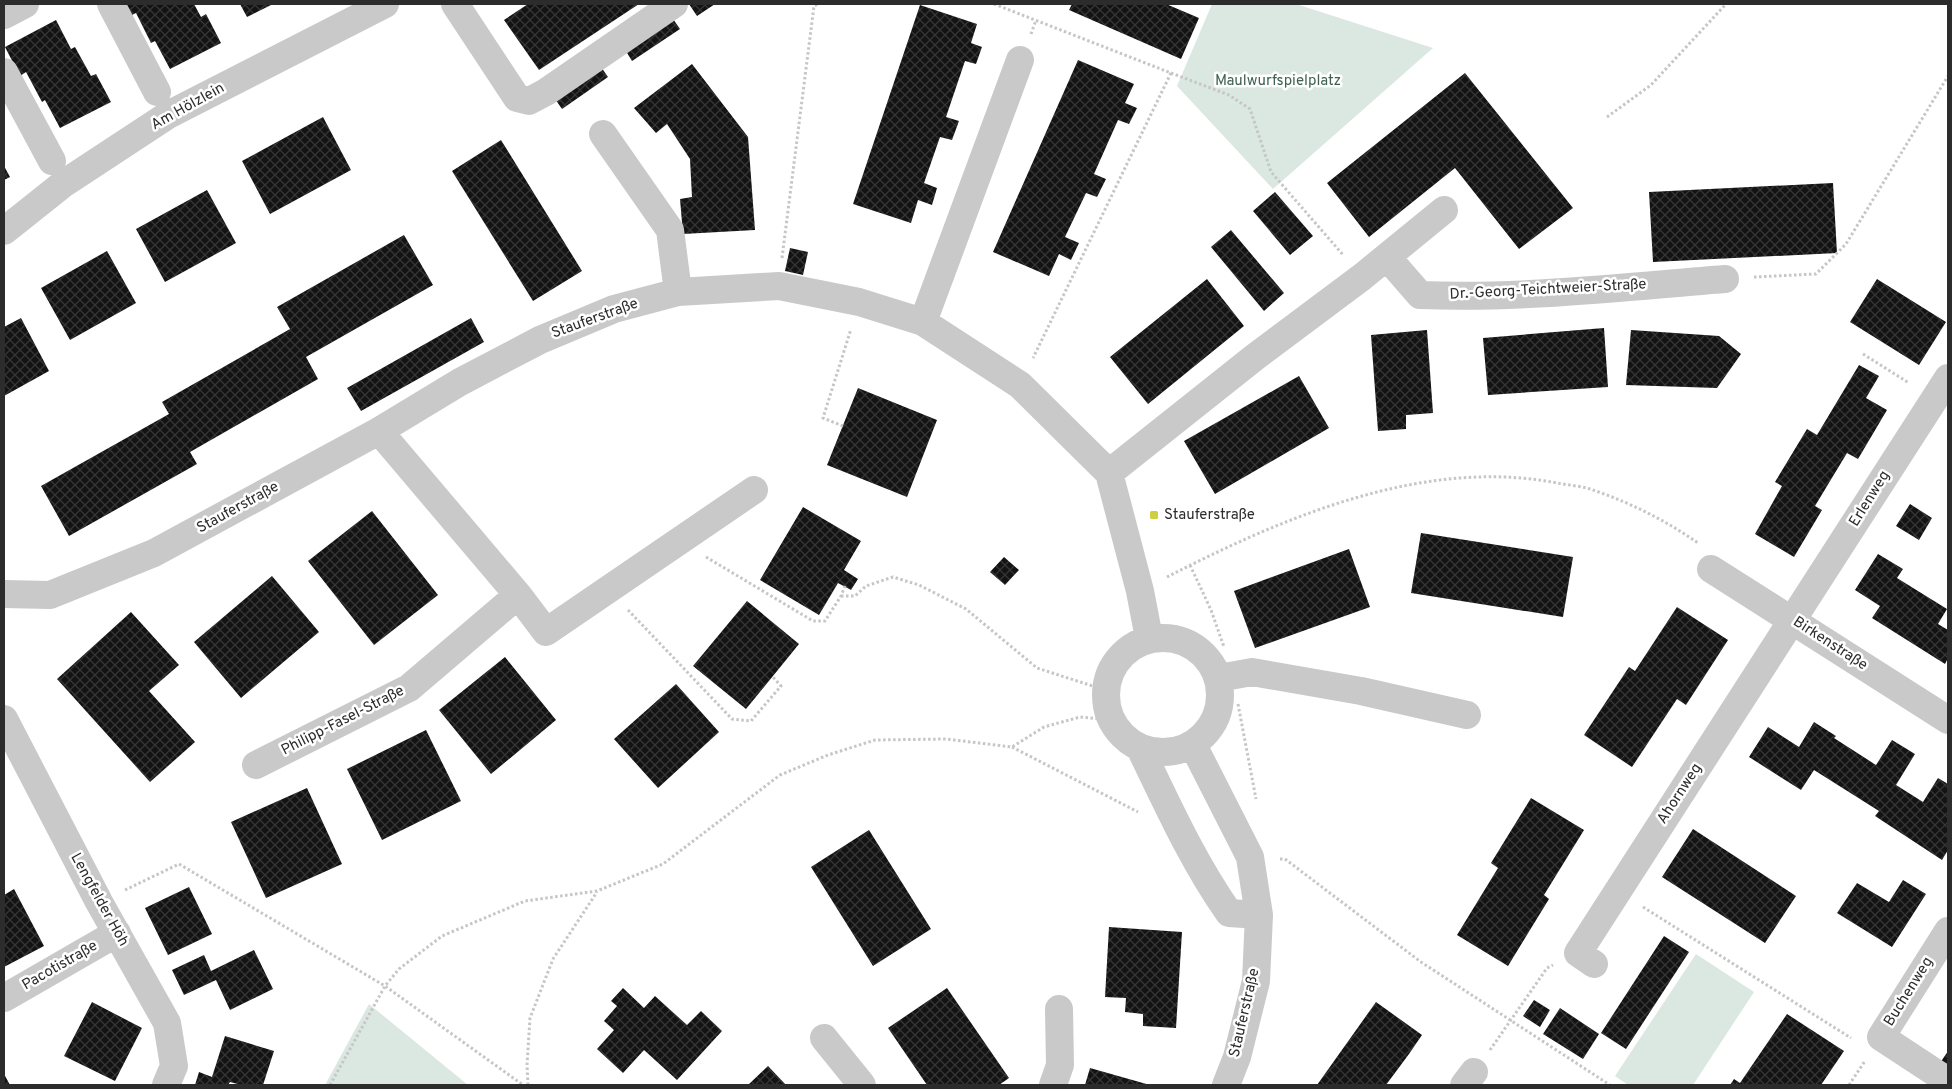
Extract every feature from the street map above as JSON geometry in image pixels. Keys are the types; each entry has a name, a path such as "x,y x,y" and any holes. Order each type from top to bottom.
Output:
{"street":[{"path":"4,15 25,4"},
{"path":"111,4 158,92"},
{"name":"Am Hölzlein","path":"4,231 63,184 168,116 385,4"},
{"path":"455,4 517,98 529,101 546,92 674,4"},
{"path":"923,322 1020,60"},
{"path":"4,72 52,161"},
{"path":"603,134 670,230 678,292"},
{"path":"1150,638 1140,591 1109,473 1255,357 1362,277 1444,210"},
{"name":"Dr.-Georg-Teichtweier-Straße","path":"1387,257 1420,295 1462,296 1612,288 1725,279"},
{"name":"Stauferstraße","path":"4,594 50,595 154,553 379,431 460,382 540,340 614,309 678,292 779,286 859,302 923,322 1020,385 1109,473"},
{"name":"Erlenweg","path":"1793,621 1941,389"},
{"path":"379,431 518,595 546,632 754,490"},
{"name":"Birkenstraße","path":"1711,569 1948,720"},
{"name":"Philipp-Fasel-Straße","path":"256,765 409,688 518,595"},
{"name":"Ahornweg","path":"1586,958 1617,891 1793,621"},
{"path":"1170,637 1193,645 1210,662 1219,678 1220,707 1209,732 1192,745 1173,753 1162,754 1140,748 1120,735 1110,720 1105,690 1110,670 1125,651 1150,638 1170,637"},
{"path":"1219,678 1252,672 1361,691 1467,715"},
{"name":"Lengfelder Höh","path":"4,719 98,902 167,1024 174,1066 166,1085"},
{"name":"Stauferstraße","path":"1192,745 1250,856 1259,915 1256,981 1237,1057 1226,1085"},
{"path":"1140,748 1186,841 1224,907 1229,913 1259,915"},
{"name":"Buchenweg","path":"1948,931 1876,1044 1948,1081"},
{"name":"Pacotistraße","path":"4,998 117,933"},
{"path":"1053,1085 1060,1065 1059,1009"},
{"path":"824,1038 862,1085"}],"path":[{"path":"994,4 1229,95 1250,109 1271,172 1362,277"},
{"path":"1607,118 1651,85 1726,4"},
{"path":"779,286 814,5"},
{"path":"1020,385 1171,73"},
{"path":"1725,279 1816,274 1846,244 1948,76"},
{"path":"843,426 823,418 859,302"},
{"path":"1863,354 1941,389"},
{"path":"1140,591 1198,561 1289,521 1386,489 1469,476 1532,478 1589,489 1648,512 1675,527 1706,548 1711,569"},
{"path":"680,542 813,621 825,621 845,586"},
{"path":"841,596 855,596 866,586 893,577 919,585 966,609 1037,668 1105,690"},
{"path":"608,590 732,719 752,721 781,686 772,676"},
{"path":"1012,746 1044,728 1080,718 1110,720"},
{"path":"330,1085 385,986 399,969 442,936 525,901 597,891 663,864 780,775 828,755 875,740 946,739 1012,746 1140,813"},
{"path":"1278,858 1285,859 1421,962 1610,1085"},
{"path":"98,902 179,864 385,986 523,1085"},
{"path":"528,1085 527,1065 530,1018 553,959 597,891"},
{"path":"1617,891 1876,1044 1849,1085"},
{"path":"1469,1079 1547,968 1586,958"}],"green space":[{"name":"Maulwurfspielplatz","path":"1212,4 1296,4 1433,48 1273,189 1177,86"},
{"path":"1696,954 1754,992 1693,1085 1628,1085 1615,1076"},
{"path":"369,1004 468,1085 325,1085"}],"building":[{"path":"123,4 194,4 201,17 206,14 221,43 170,69 155,41 151,43 136,13 130,16"},
{"path":"240,4 273,4 247,17"},
{"path":"528,4 639,4 539,70 504,20"},
{"path":"689,4 715,4 697,16"},
{"path":"1072,4 1166,4 1199,18 1181,59 1069,10"},
{"path":"920,5 977,24 971,43 982,47 976,64 965,61 946,117 959,121 952,140 940,137 924,183 937,188 932,205 918,200 911,223 853,204"},
{"path":"671,16 680,29 632,61 624,48"},
{"path":"56,20 71,49 75,47 91,76 96,74 111,102 60,128 45,100 42,102 26,72 20,76 5,47"},
{"path":"1078,60 1134,84 1125,103 1137,108 1129,124 1118,120 1094,174 1106,179 1097,197 1086,193 1065,237 1079,243 1071,260 1059,254 1049,276 993,252"},
{"path":"599,64 608,77 562,109 553,96"},
{"path":"692,64 748,137 755,230 683,234 680,199 692,197 690,159 667,124 656,133 634,108"},
{"path":"1465,73 1573,208 1519,249 1455,168 1369,237 1327,183"},
{"path":"323,117 351,170 270,214 242,161"},
{"path":"501,140 582,271 533,301 452,171"},
{"path":"4,166 10,177 4,180"},
{"path":"1833,183 1837,253 1653,262 1649,192"},
{"path":"207,190 236,243 165,282 136,229"},
{"path":"1275,192 1313,236 1290,255 1253,211"},
{"path":"1231,230 1284,293 1264,311 1211,247"},
{"path":"404,235 433,285 306,357 318,379 190,452 197,464 69,536 41,486 169,414 162,402 290,329 277,307"},
{"path":"790,248 808,252 803,275 785,271"},
{"path":"107,251 136,303 70,340 41,288"},
{"path":"1207,279 1244,326 1148,404 1110,357"},
{"path":"1877,279 1946,322 1919,365 1850,322"},
{"path":"21,318 49,371 4,396 4,327"},
{"path":"471,318 484,342 361,411 347,388"},
{"path":"1604,328 1608,387 1488,395 1483,338"},
{"path":"1427,330 1433,413 1406,415 1406,429 1378,431 1371,335"},
{"path":"1631,330 1719,336 1741,354 1717,388 1626,385"},
{"path":"1859,365 1879,376 1866,398 1887,410 1858,459 1847,453 1815,506 1822,510 1794,557 1755,534 1782,486 1775,482 1807,429 1817,435"},
{"path":"1299,376 1329,428 1215,494 1184,441"},
{"path":"858,388 937,420 907,497 827,465"},
{"path":"1910,504 1932,518 1919,540 1896,526"},
{"path":"803,507 861,541 844,570 858,579 851,590 838,583 819,615 760,580"},
{"path":"372,511 438,595 374,645 308,561"},
{"path":"1421,533 1573,557 1563,617 1411,593"},
{"path":"1349,549 1370,607 1255,648 1234,591"},
{"path":"1878,554 1903,569 1897,578 1947,609 1938,624 1948,630 1948,658 1945,664 1872,618 1880,606 1855,590"},
{"path":"1004,557 1019,570 1005,585 990,572"},
{"path":"272,576 319,632 241,698 194,642"},
{"path":"747,601 799,644 746,709 693,666"},
{"path":"1677,607 1728,640 1686,705 1677,699 1632,767 1584,735 1629,667 1635,671"},
{"path":"131,612 179,665 149,691 195,742 150,782 57,679"},
{"path":"505,657 556,720 491,774 439,710"},
{"path":"676,684 719,732 658,788 614,739"},
{"path":"1814,722 1836,736 1834,738 1876,765 1892,740 1915,754 1896,785 1923,802 1938,778 1948,784 1948,850 1942,860 1875,816 1879,811 1814,770 1801,790 1749,757 1768,727 1799,747"},
{"path":"426,730 461,801 382,840 347,769"},
{"path":"307,788 342,864 266,898 231,822"},
{"path":"1531,798 1584,830 1544,895 1549,899 1508,966 1457,935 1498,868 1491,863"},
{"path":"1693,829 1796,896 1765,943 1662,877"},
{"path":"869,830 931,929 873,966 811,867"},
{"path":"1903,880 1926,894 1892,947 1837,913 1857,883 1889,902"},
{"path":"189,887 212,934 168,955 145,908"},
{"path":"14,889 44,946 4,967 4,895"},
{"path":"1109,927 1182,932 1176,1028 1143,1026 1143,1014 1125,1012 1126,998 1105,997"},
{"path":"1664,936 1689,952 1626,1049 1601,1033"},
{"path":"254,950 273,989 230,1010 216,980 184,995 172,970 204,955 211,971"},
{"path":"623,988 644,1008 655,996 687,1025 701,1011 722,1031 677,1080 644,1050 623,1073 597,1049 614,1030 604,1021 617,1006 611,1001"},
{"path":"947,988 1009,1078 999,1085 927,1085 888,1028"},
{"path":"1534,1000 1550,1010 1540,1027 1523,1016"},
{"path":"92,1002 142,1028 115,1081 64,1056"},
{"path":"1376,1002 1422,1035 1409,1054 1386,1085 1317,1085"},
{"path":"1560,1008 1599,1034 1583,1059 1543,1034"},
{"path":"1787,1014 1844,1051 1821,1085 1730,1085 1734,1079 1740,1083"},
{"path":"225,1036 274,1051 263,1085 241,1085 230,1082 228,1085 195,1085 199,1072 212,1077"},
{"path":"1948,1051 1948,1069 1940,1063"},
{"path":"768,1066 786,1085 748,1085"},
{"path":"1090,1068 1150,1085 1085,1085"},
{"path":"4,1074 10,1085 4,1085"}],"place":[{"name":"Stauferstraße","path":"1154,515"}]}
